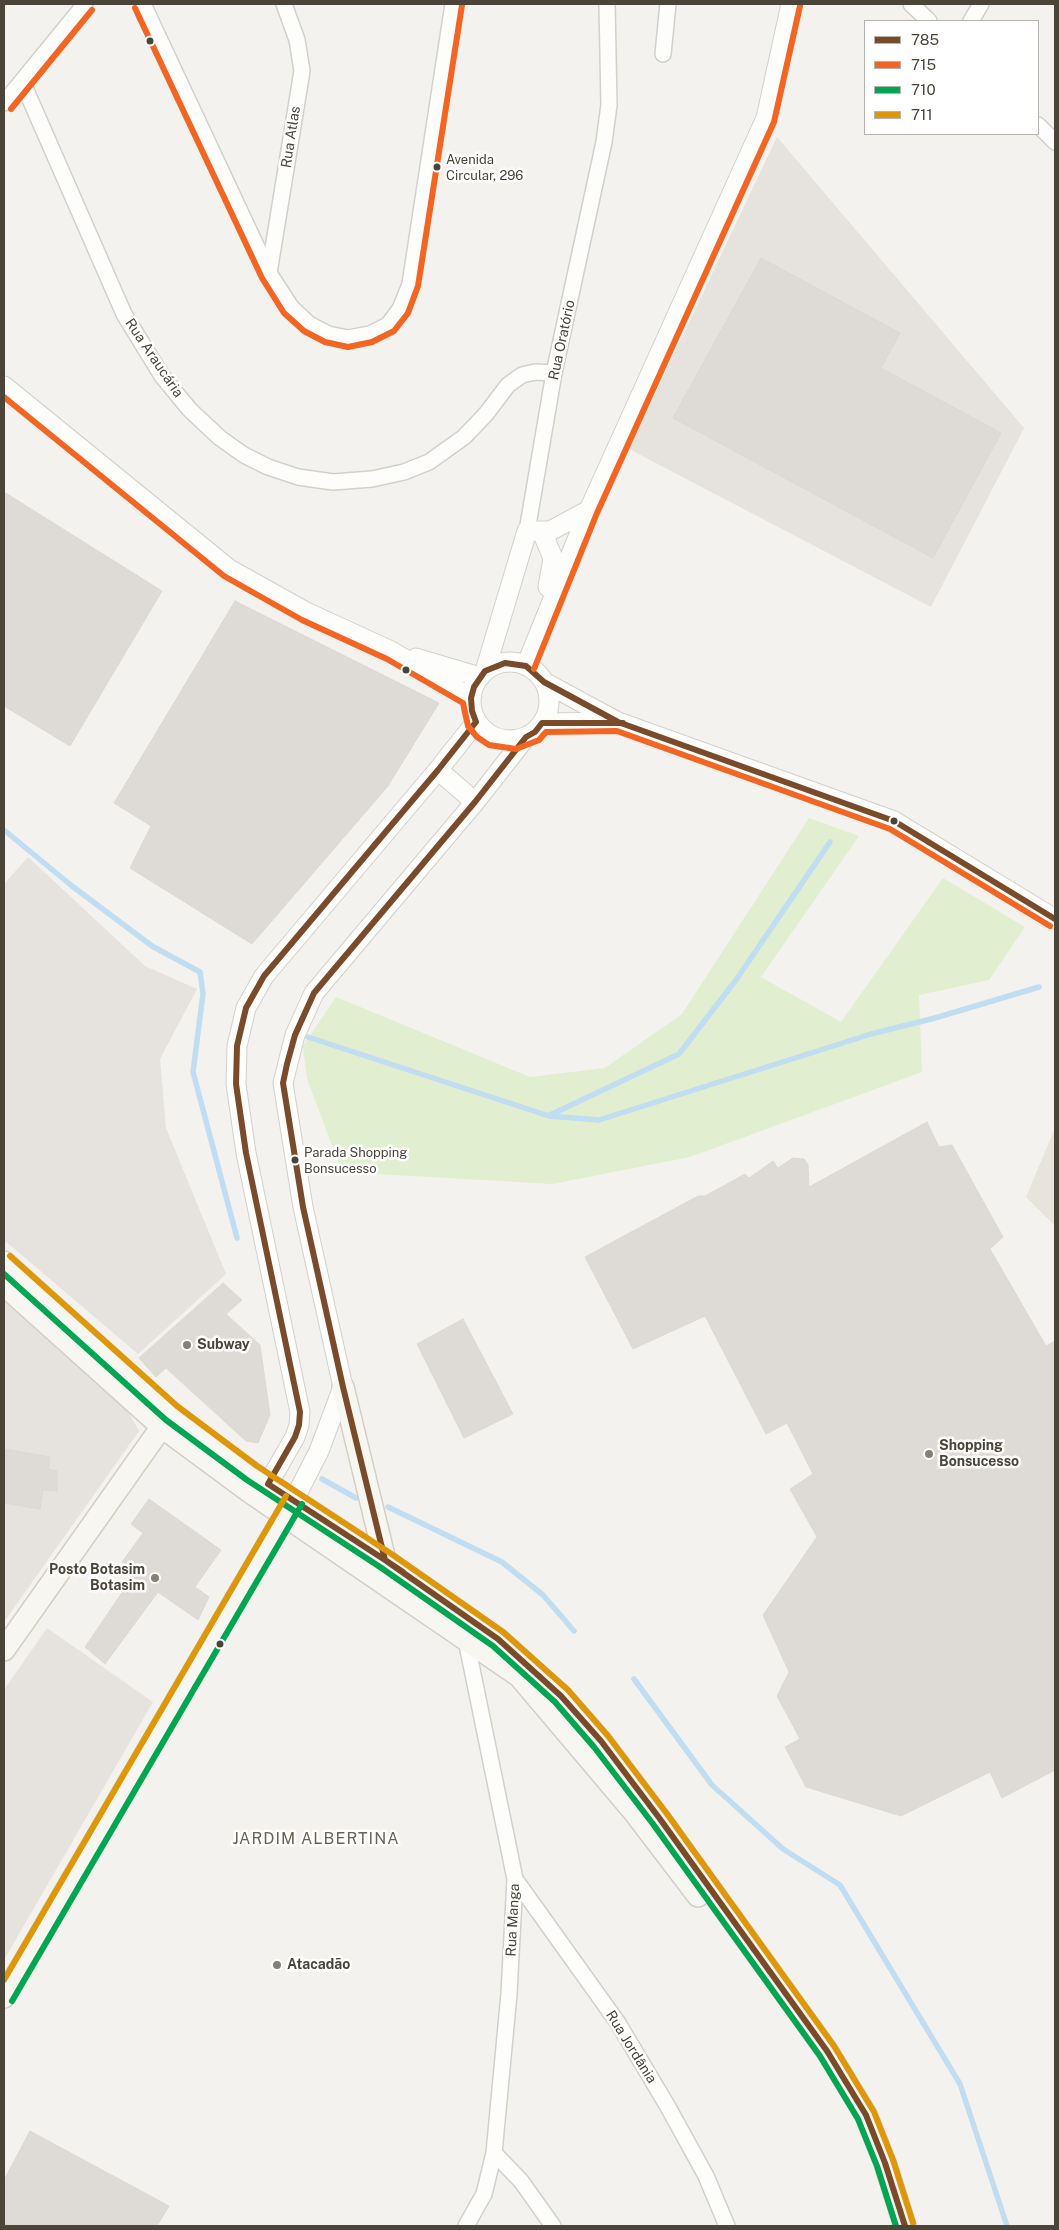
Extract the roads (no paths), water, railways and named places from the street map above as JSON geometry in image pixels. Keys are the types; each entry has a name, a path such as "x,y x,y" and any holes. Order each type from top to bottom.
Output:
{"main road":[{"path":"4,1262 167,1420 268,1484 289,1508 386,1560 498,1639 561,1696 601,1741 660,1819 827,2051 866,2115 885,2163 905,2226"},
{"path":"4,1285 167,1420 519,1676 634,1812 782,2009 850,2106 879,2180 890,2226"},
{"path":"343,1387 386,1560"},
{"path":"4,1650 167,1420"},
{"path":"4,1997 289,1508"}],"street":[{"path":"4,102 85,4"},
{"path":"143,4 269,273 291,306 309,324 328,334 348,338 370,334 388,325 400,309 410,284 453,4"},
{"name":"Rua Atlas","path":"269,273 302,71 298,40 284,4"},
{"name":"Rua Oratório","path":"483,674 535,532 554,373 604,142 609,105 607,4"},
{"path":"663,54 668,4"},
{"path":"526,666 589,510 766,118 792,4"},
{"path":"911,4 929,20"},
{"path":"972,20 981,4"},
{"name":"Rua Araucária","path":"22,81 124,314 162,376 190,410 220,438 244,455 268,467 298,477 332,482 372,479 404,472 428,462 464,437 486,414 508,385 522,375 535,372 554,373"},
{"path":"1039,126 1055,142"},
{"path":"4,386 229,569 306,612 391,651 471,698"},
{"path":"542,623 553,558 535,532 557,529 589,510"},
{"path":"391,651 483,674"},
{"path":"544,682 548,696 548,710 535,732 515,740 493,737 476,722 471,698 474,687 483,674 505,663 516,663 526,666 544,682 618,722 894,821 1055,920"},
{"path":"268,1484 295,1437 299,1425 300,1412 246,1153 236,1084 237,1046 246,1008 264,976 438,770 476,722"},
{"path":"542,723 618,722"},
{"path":"289,1508 319,1451 343,1387 303,1207 283,1083 294,1035 314,993 475,802 526,737"},
{"path":"438,770 475,802"},
{"name":"Rua Manga","path":"460,1612 516,1879 509,1994 494,2153 484,2194 466,2226"},
{"name":"Rua Jordânia","path":"516,1879 618,2023 706,2176 728,2226"},
{"path":"494,2153 521,2181 553,2226"}],"waterway":[{"path":"4,830 72,886 152,946 200,972 203,994 193,1072 237,1238"},
{"path":"550,1115 679,1054 736,980 830,842"},
{"path":"308,1037 549,1116 599,1120 871,1034 935,1018 1039,987"},
{"path":"322,1479 356,1498"},
{"path":"388,1507 502,1562 543,1595 574,1631"},
{"path":"634,1679 712,1785 783,1849 840,1885 960,2084 1007,2226"}],"place":[{"name":"Avenida Circular, 296","path":"437,167"},
{"name":"Parada Shopping Bonsucesso","path":"295,1160"},
{"name":"Subway","path":"187,1345"},
{"name":"Shopping Bonsucesso","path":"929,1454"},
{"name":"Posto Botasim Botasim","path":"155,1578"},
{"name":"Atacadão","path":"277,1965"}],"district":[{"name":"JARDIM ALBERTINA","path":"316,1839"}]}
